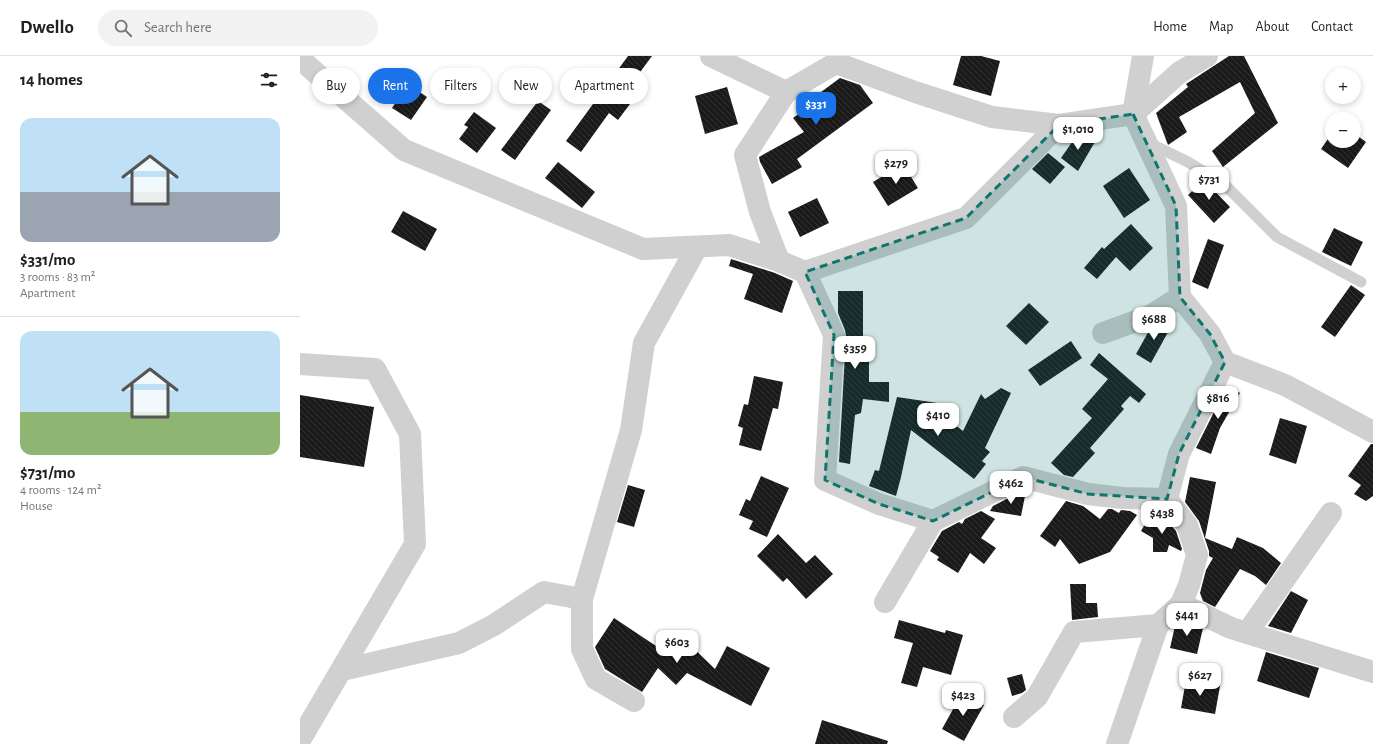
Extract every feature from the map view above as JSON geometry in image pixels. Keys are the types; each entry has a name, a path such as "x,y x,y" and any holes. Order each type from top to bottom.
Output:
{"street":[{"path":"711,56 786,92"},
{"path":"1143,56 1133,114 1176,206 1180,297 1210,334 1225,362 1285,385 1373,432"},
{"path":"780,261 760,212 745,155 786,92 836,63 915,92 992,117 1059,125 1133,114 1180,72 1207,56"},
{"path":"300,59 404,150 643,249 729,245 780,261 805,272 834,335 825,480 879,504 933,521"},
{"path":"805,272 966,218 1059,125"},
{"path":"634,701 596,678 582,649 582,599 631,430 644,343 697,247"},
{"path":"1103,333 1150,316 1180,297"},
{"path":"1167,499 1178,454 1225,362"},
{"path":"300,364 375,369 410,434 415,544 300,740"},
{"path":"885,602 933,521 1024,477 1088,494 1122,498 1167,499"},
{"path":"1116,744 1158,625 1181,604 1189,585 1197,555 1187,524 1167,499"},
{"path":"1247,634 1331,513"},
{"path":"342,670 459,643 494,625 544,592 582,599"},
{"path":"1181,604 1247,634 1373,672"},
{"path":"1014,717 1038,697 1074,632 1158,625"}],"lane":[{"path":"1145,141 1188,162 1224,184 1277,237 1361,282"}],"highlighted area":[{"path":"1133,114 1176,206 1180,297 1210,334 1225,362 1179,454 1167,499 1088,494 1023,477 933,521 879,504 825,480 834,335 805,272 966,218 1059,125"}],"building":[{"path":"628,56 652,56 643,68 619,68"},
{"path":"961,56 981,56 1000,61 991,96 953,85"},
{"path":"1229,56 1244,56 1278,123 1223,167 1212,151 1255,113 1240,82 1179,117 1187,132 1168,145 1156,113 1188,87 1186,84"},
{"path":"840,78 860,85 873,103 797,159 802,167 772,184 760,162 759,157 804,132 793,118 819,99 817,95"},
{"path":"727,87 738,124 705,134 695,96"},
{"path":"422,94 427,97 411,120 392,108 395,104 422,104"},
{"path":"536,104 542,104 551,110 515,160 501,150"},
{"path":"593,104 630,104 618,120 609,113 581,152 566,141"},
{"path":"474,112 496,128 477,153 459,139 468,127 464,125"},
{"path":"1077,135 1096,140 1078,171 1061,158"},
{"path":"1361,138 1366,142 1348,168 1321,149 1325,143 1325,148 1361,148"},
{"path":"1048,153 1065,167 1050,184 1032,169"},
{"path":"558,162 595,192 582,208 545,178"},
{"path":"903,164 918,188 888,206 873,182"},
{"path":"1129,168 1150,200 1124,218 1103,186"},
{"path":"1204,180 1230,207 1214,223 1188,195"},
{"path":"817,198 829,223 800,237 788,212"},
{"path":"403,211 437,229 425,251 391,232"},
{"path":"1131,224 1153,248 1130,271 1116,257 1097,279 1084,268 1102,247 1104,249"},
{"path":"1334,228 1363,242 1351,266 1322,252"},
{"path":"1208,239 1224,245 1208,289 1192,282"},
{"path":"731,259 775,273 793,281 782,313 744,299 753,274 729,266"},
{"path":"1351,285 1365,295 1335,337 1321,327"},
{"path":"838,291 863,291 863,341 869,341 869,382 889,382 889,402 863,399 861,413 855,415 850,464 839,462 846,336 838,313"},
{"path":"1029,303 1049,322 1026,345 1006,326"},
{"path":"1167,320 1173,323 1151,363 1136,354 1150,329"},
{"path":"1071,341 1082,358 1040,386 1028,370"},
{"path":"1099,353 1146,394 1139,403 1130,396 1121,406 1124,409 1090,448 1095,453 1073,477 1064,475 1051,463 1092,418 1082,409 1108,379 1090,365"},
{"path":"754,376 783,382 778,409 773,408 761,451 739,445 743,428 738,426 744,404 748,405"},
{"path":"1227,386 1240,393 1220,428 1211,454 1196,448"},
{"path":"1001,388 1011,393 985,448 990,452 982,461 986,464 974,479 911,430 896,496 869,486 875,470 879,471 897,397 944,404 942,415 963,431 981,394 985,399"},
{"path":"300,395 374,407 364,467 300,457"},
{"path":"1280,418 1307,426 1296,464 1269,455"},
{"path":"1371,444 1373,444 1373,496 1366,501 1354,494 1361,485 1348,476"},
{"path":"761,476 789,488 767,537 749,529 753,521 739,515 746,499 750,501"},
{"path":"1190,477 1216,482 1205,538 1232,549 1237,537 1263,548 1281,563 1266,585 1255,576 1240,569 1215,607 1203,601 1200,593 1206,570 1213,558 1209,556 1209,551 1199,521 1185,502"},
{"path":"628,485 645,490 634,527 617,522"},
{"path":"1024,490 1026,491 1021,516 990,511 993,506"},
{"path":"1066,501 1083,506 1100,519 1108,509 1112,509 1119,513 1121,510 1130,511 1137,515 1110,552 1079,564 1060,539 1055,547 1040,536"},
{"path":"981,511 995,519 981,538 996,548 984,564 970,553 958,573 937,560 939,557 930,551 942,531 959,522 962,524 965,519"},
{"path":"1156,516 1169,523 1176,531 1182,549 1181,551 1169,545 1167,552 1153,552 1153,538 1141,531 1149,517 1153,518"},
{"path":"778,534 806,563 815,555 833,574 806,599 787,578 783,582 757,556"},
{"path":"1070,584 1086,584 1086,603 1097,603 1098,617 1072,620"},
{"path":"1291,591 1308,600 1291,633 1268,626"},
{"path":"614,618 668,654 683,638 715,669 727,646 770,668 751,706 687,673 676,685 658,668 642,692 605,669 595,647"},
{"path":"1183,619 1203,628 1197,654 1170,648 1175,626"},
{"path":"899,620 945,633 946,630 963,635 951,675 923,667 917,687 901,683 913,643 894,638"},
{"path":"1266,652 1319,668 1309,698 1257,681"},
{"path":"1022,674 1026,690 1012,696 1007,678"},
{"path":"1186,680 1220,686 1215,714 1181,708"},
{"path":"962,693 984,705 964,741 942,729"},
{"path":"822,720 888,741 887,744 815,744"}]}
